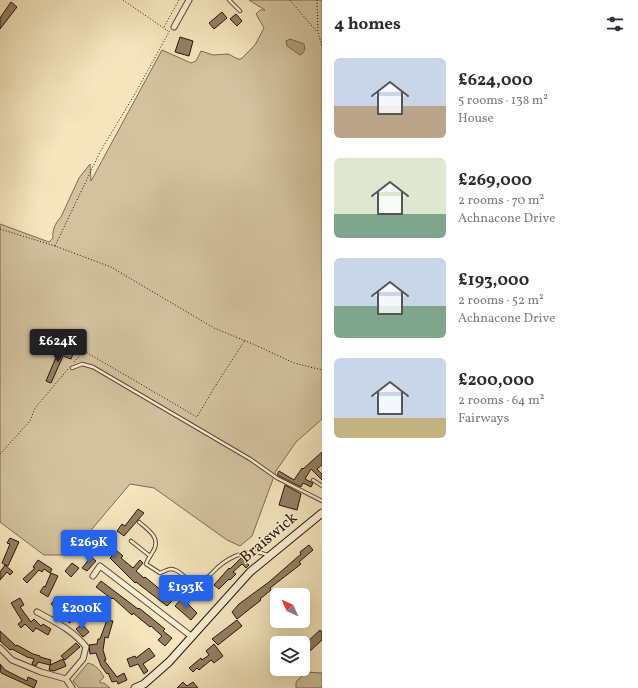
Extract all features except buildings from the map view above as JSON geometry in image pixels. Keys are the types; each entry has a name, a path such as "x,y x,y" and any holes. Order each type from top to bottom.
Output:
{"main road":[{"name":"Braiswick","path":"135,688 144,684 169,662 250,572 322,513"}],"street":[{"path":"174,27 189,0"},
{"path":"93,576 100,566 191,636"},
{"path":"37,612 62,625 78,637 86,647 83,659 66,679"},
{"path":"0,648 12,660 41,672 66,679 72,688"}],"lane":[{"path":"229,0 240,11"},
{"path":"72,368 82,364 93,367 250,459 277,478 322,501"},
{"path":"313,480 322,486"},
{"path":"139,522 156,539 156,545 146,564 160,573 171,568 176,570 187,580 199,582 206,579 223,563 237,554 258,551 270,556"},
{"path":"131,541 150,556"}],"path":[{"path":"122,0 169,31"},
{"path":"163,28 179,0"},
{"path":"290,0 318,32"},
{"path":"316,0 318,32 322,47"},
{"path":"55,246 100,152 136,92 169,31 174,27"},
{"path":"0,229 55,246 111,267 214,328 249,342 294,363 322,370"}],"shaded area":[{"path":"249,0 322,0 322,419 296,442 276,471 252,536 240,546 227,540 154,488 130,484 70,555 44,555 0,522 0,224 49,242 53,238 54,227 61,217 79,178 90,164 91,181 162,50 191,63 196,61 201,51 213,55 228,54 241,59 255,45 264,28 256,14 260,10 265,10"},
{"path":"290,39 304,44 305,49 303,53 300,55 287,46 286,41"},
{"path":"88,663 96,666 104,677 100,683 104,683 110,688 79,688 73,681"},
{"path":"310,672 322,673 322,688 296,688 296,682 302,676 310,676"}]}
